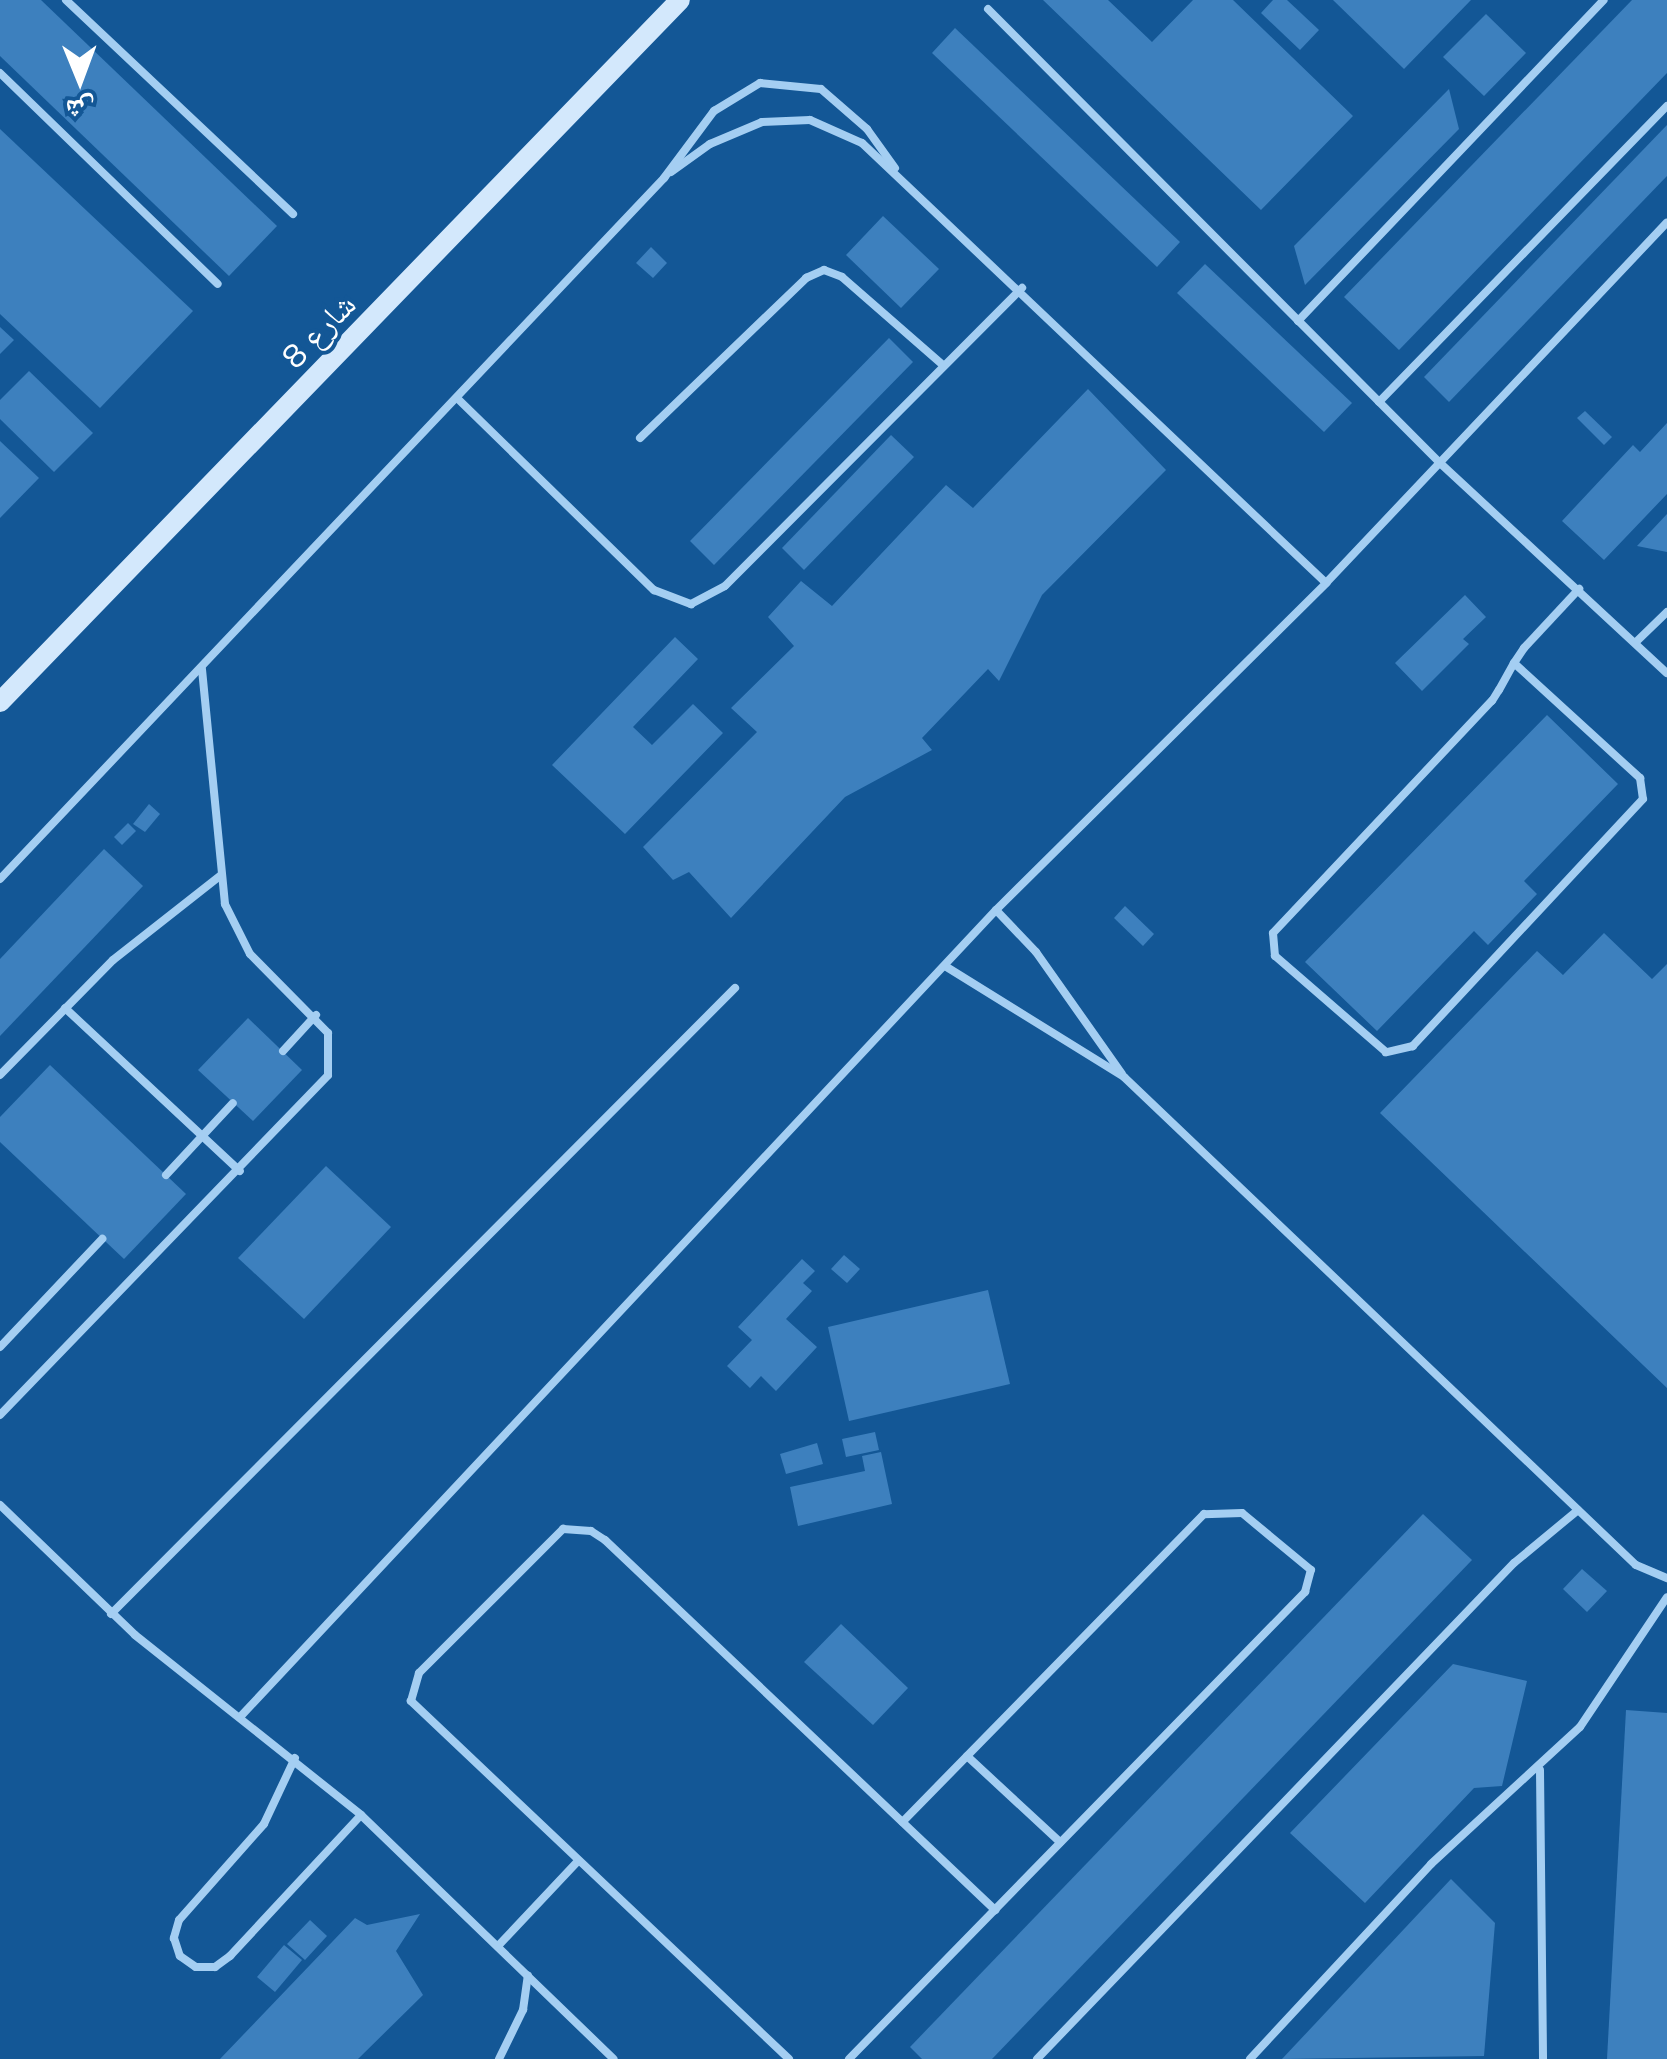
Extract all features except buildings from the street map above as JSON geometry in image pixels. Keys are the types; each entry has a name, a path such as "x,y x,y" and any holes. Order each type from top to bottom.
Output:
{"street":[{"name":"شارع 8","path":"0,702 680,0"}],"lane":[{"path":"66,0 293,214"},
{"path":"1298,320 1604,0"},
{"path":"988,9 1440,463 1667,672"},
{"path":"0,73 218,284"},
{"path":"0,879 664,178 714,111 760,83 822,90 867,129 895,168"},
{"path":"1378,402 1667,106"},
{"path":"664,178 736,132 784,120 838,130 895,168 1326,584"},
{"path":"241,1716 996,910 1326,584 1667,223"},
{"path":"640,438 806,278 824,270 842,277 944,366"},
{"path":"458,399 654,590 691,604 725,586 1022,288"},
{"path":"1514,663 1640,778 1643,798 1413,1046 1386,1052 1275,956 1270,940 1492,701 1514,663 1579,590"},
{"path":"1636,642 1667,612"},
{"path":"0,1416 240,1171 328,1075 332,1054 316,1015 234,932 221,875 202,669"},
{"path":"0,1075 140,938 221,875"},
{"path":"996,910 1036,952 1124,1077 1636,1565 1667,1578"},
{"path":"944,966 1124,1077"},
{"path":"111,1614 735,988"},
{"path":"65,1008 240,1171"},
{"path":"282,1052 316,1015"},
{"path":"166,1175 233,1102"},
{"path":"0,1346 102,1239"},
{"path":"0,1505 111,1614 295,1758 361,1816 611,2058"},
{"path":"848,2059 1306,1592 1312,1578 1307,1563 1234,1509 1204,1514 902,1822"},
{"path":"1036,2059 1514,1564 1578,1510"},
{"path":"789,2059 417,1710 412,1682 550,1539 575,1528 605,1540 995,1910"},
{"path":"1250,2059 1432,1864 1540,1770 1622,1671 1667,1597"},
{"path":"967,1756 1060,1842"},
{"path":"295,1758 264,1824 179,1920 174,1938 180,1956 196,1967 215,1967 230,1956 361,1816"},
{"path":"1540,1770 1543,2059"},
{"path":"498,1946 578,1860"},
{"path":"500,2059 524,2010 528,1974"}]}
